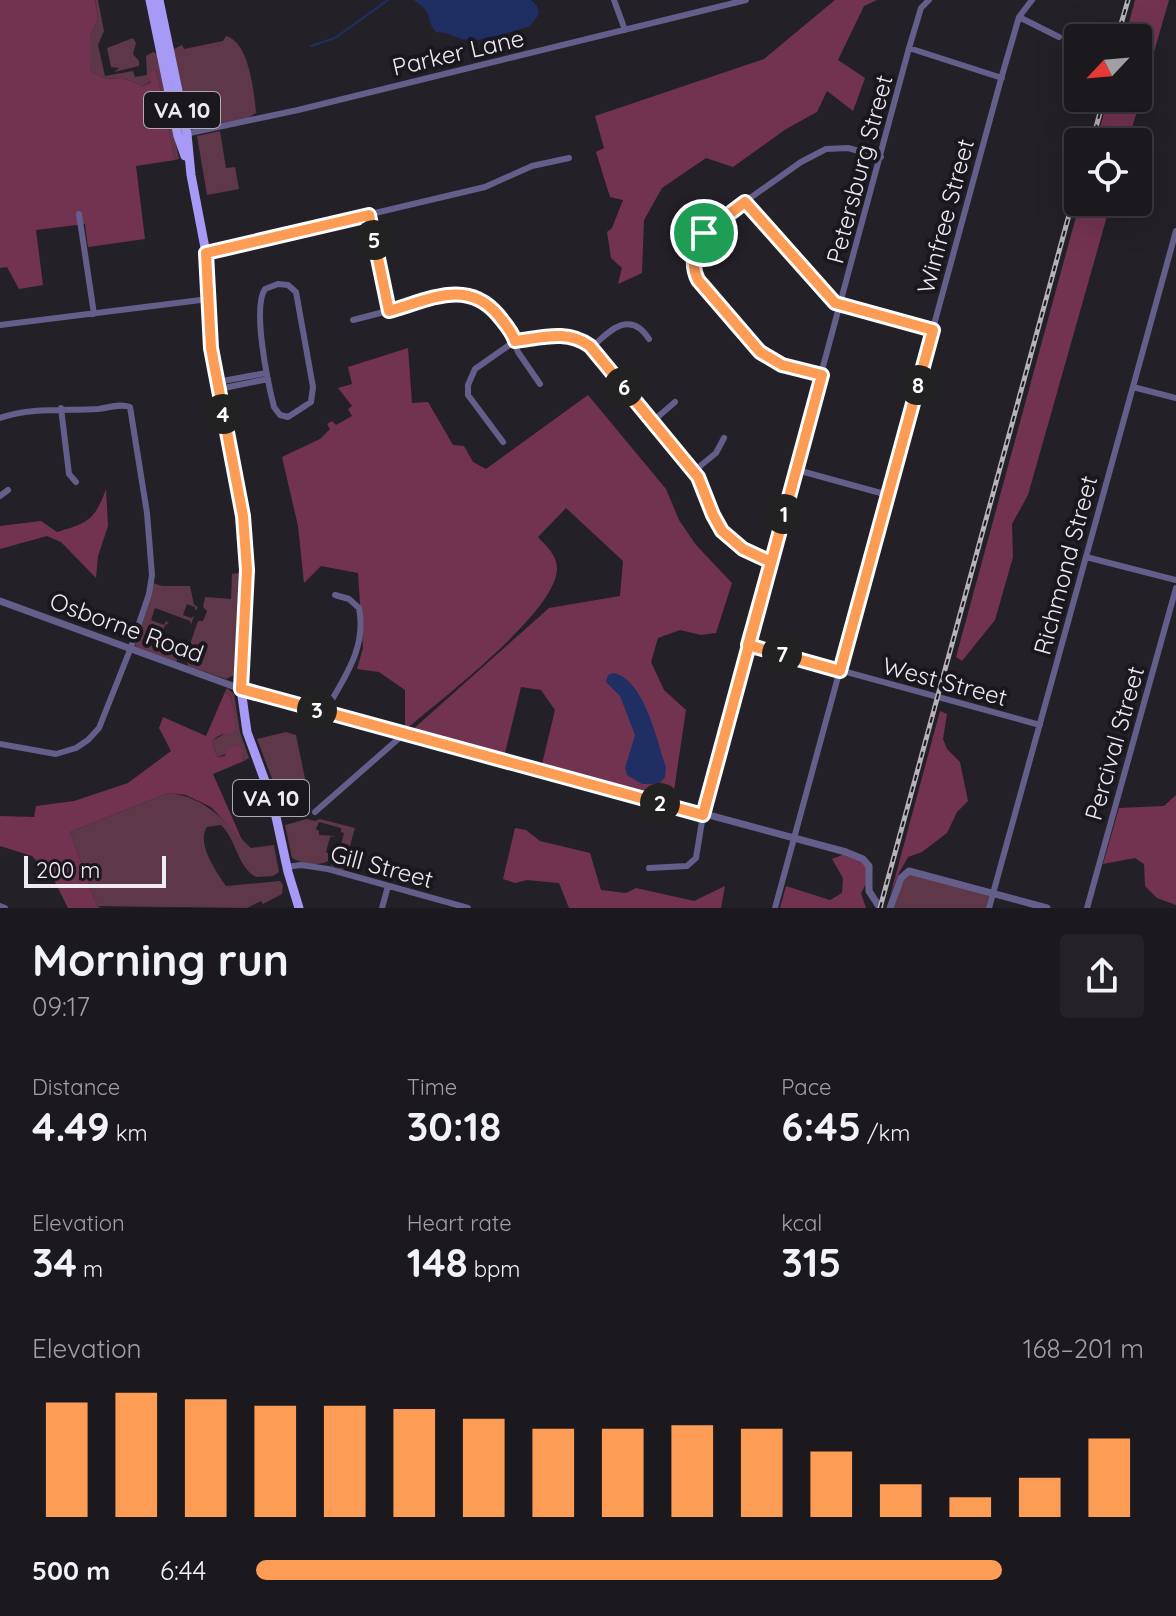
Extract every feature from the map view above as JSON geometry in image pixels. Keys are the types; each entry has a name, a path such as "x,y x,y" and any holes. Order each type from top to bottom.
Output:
{"main road":[{"name":"VA 10","path":"150,0 206,253 211,348 243,516 247,570 241,689 247,732 273,803 286,867 299,908"},
{"name":"VA 10","path":"159,0 182,135"}],"street":[{"path":"614,0 625,30"},
{"name":"Parker Lane","path":"182,135 746,0"},
{"name":"Petersburg Street","path":"649,868 681,867 695,861 703,815 909,48 921,8 929,0"},
{"name":"Winfree Street","path":"775,908 1019,17 1032,0"},
{"path":"1019,17 1059,37"},
{"path":"909,48 1002,78"},
{"path":"822,375 782,365 760,352 695,274 694,259 701,238 712,225 801,162 826,149 848,148 881,157"},
{"path":"206,253 485,187 532,166 569,158"},
{"path":"745,202 831,300 841,306 933,330"},
{"path":"79,214 94,314"},
{"path":"369,215 389,311"},
{"name":"Richmond Street","path":"989,908 1176,231"},
{"path":"285,284 296,292 313,398 292,416 280,415 274,407 267,376 261,297 265,289 285,284"},
{"path":"353,320 464,293 488,303 509,329 518,352 540,384"},
{"path":"0,325 209,299"},
{"path":"591,348 610,330 625,324 637,326 649,339"},
{"path":"503,442 472,403 468,385 475,369 515,341 564,334 580,339 591,348 694,471 722,531 743,549 771,562"},
{"path":"218,386 267,376"},
{"path":"1133,387 1176,398"},
{"path":"653,421 675,402"},
{"path":"0,418 61,408 130,407 147,514 152,575 149,594 130,650 99,728 76,748 56,754 0,744"},
{"path":"61,408 69,474 76,482"},
{"path":"694,471 716,453 724,438"},
{"path":"797,470 888,495"},
{"path":"0,496 8,490"},
{"path":"1086,557 1176,580"},
{"name":"Percival Street","path":"1087,908 1176,588"},
{"path":"325,712 353,663 359,636 359,608 349,599 335,595"},
{"name":"Osborne Road","path":"0,601 241,689 846,852 865,860 871,871 869,894 880,908"},
{"name":"West Street","path":"748,645 1040,725"},
{"path":"315,812 405,733"},
{"name":"Gill Street","path":"286,867 301,865 328,869 468,908"},
{"path":"890,908 904,873 909,871 1047,908"},
{"path":"382,908 388,886"}],"shaded area":[{"path":"0,0 95,0 98,19 90,36 90,71 107,79 123,78 143,86 151,82 151,71 156,69 175,160 136,166 145,239 88,247 85,224 36,230 43,285 19,289 7,267 0,268"},
{"path":"95,0 98,0 104,31 98,45 105,76 133,71 135,77 147,75 146,56 153,52 158,54 179,159 175,160 156,69 151,71 151,81 143,86 123,78 107,79 90,71 90,36 98,19"},
{"path":"835,0 877,0 864,6 838,60 865,78 853,111 827,91 817,112 786,129 733,167 706,158 662,188 644,220 642,273 618,284 622,268 611,258 607,232 612,228 623,200 610,197 596,152 604,148 595,116 764,59"},
{"path":"1135,0 1169,0 1152,59 1152,24 1129,24"},
{"path":"226,36 234,40 245,57 256,113 248,118 190,127 172,50 182,45 184,49 223,41"},
{"path":"133,38 136,43 133,54 139,66 114,72 119,68 111,67 107,48"},
{"path":"1104,112 1137,112 1132,128 1100,128"},
{"path":"220,131 226,168 235,167 239,189 207,195 197,136"},
{"path":"1076,216 1107,216 1028,495 1012,524 1013,557 995,620 962,661 956,657"},
{"path":"408,348 412,403 428,402 453,445 464,446 473,462 486,469 588,395 666,489 679,520 696,545 732,583 716,633 701,635 680,630 658,638 651,662 664,690 686,710 672,804 541,768 555,710 541,690 521,687 504,757 411,731 549,608 620,596 623,561 566,508 538,537 553,555 557,568 552,586 538,607 494,654 405,730 405,690 379,672 357,669 363,648 358,573 321,566 304,583 298,526 282,457 320,439 330,429 327,424 332,421 336,425 352,416 348,409 352,406 338,388 352,384 348,367"},
{"path":"106,489 108,526 98,556 96,578 61,542 47,536 0,549 0,526 41,521 57,532 76,526 94,514"},
{"path":"239,573 234,675 226,679 188,666 186,656 190,656 192,650 189,647 198,621 203,621 207,611 203,607 205,597 231,599 232,574"},
{"path":"153,583 190,586 194,605 198,607 195,611 195,607 187,604 183,615 194,616 191,625 190,621 155,608 151,620 164,625 166,621 169,623 165,625 163,639 145,634 142,642 163,650 166,645 167,649 179,653 182,650 176,662 135,647"},
{"path":"227,688 234,694 240,732 249,758 244,761 243,754 217,757 212,741 227,732 234,723 231,697 225,692"},
{"path":"225,692 231,697 236,729 212,741 217,757 225,756 228,748 238,745 244,761 213,774 242,840 211,807 186,795 168,793 70,832 97,906 101,908 68,908 53,878 32,856 0,846 0,816 34,817 36,806 74,801 128,783 171,751 159,728 163,717 206,736"},
{"path":"940,711 947,714 943,739 947,749 960,762 968,801 957,812 947,833 922,852 908,857 890,896"},
{"path":"286,732 296,735 307,788 279,797 257,739"},
{"path":"168,793 182,795 205,805 251,848 274,845 279,872 273,876 256,877 245,867 221,825 207,827 204,834 209,857 226,886 280,881 282,894 247,908 97,906 70,832"},
{"path":"1176,795 1176,905 1157,898 1145,886 1144,864 1135,858 1103,864 1119,808 1164,806"},
{"path":"307,819 355,828 343,870 331,866 334,855 339,853 344,833 341,828 319,822 316,829 319,835 335,836 330,837 326,852 329,854 328,861 310,864 292,858 285,825"},
{"path":"515,828 526,830 540,841 590,853 601,890 626,893 636,888 694,901 725,886 721,908 569,908 559,883 527,880 515,883 503,879"},
{"path":"845,854 867,865 866,884 861,893 866,908 780,908 786,886 830,900 842,893 843,878 832,859"},
{"path":"909,871 989,896 986,908 889,908 902,875"}],"water":[{"path":"413,0 531,0 539,14 530,26 490,38 467,40 436,32 427,13"},
{"path":"613,673 624,677 633,686 648,712 666,767 665,777 659,784 642,784 627,775 625,768 635,735 620,696 606,682 608,675"}],"waterway":[{"path":"311,46 335,38 388,0"}],"railway":[{"path":"1121,24 1128,0"},
{"path":"1096,128 1100,112"},
{"path":"880,908 1069,216"}],"route":[{"path":"704,233 694,259 693,267 698,280 760,352 782,365 822,375 797,470 771,562 748,645 703,815 241,689 247,570 243,516 211,348 206,253 369,215 389,311 464,293 488,303 515,341 564,334 572,335 590,346 686,460 698,477 722,531 735,544 771,562 763,593 748,645 840,671 933,330 835,303 745,202 704,233"}]}
